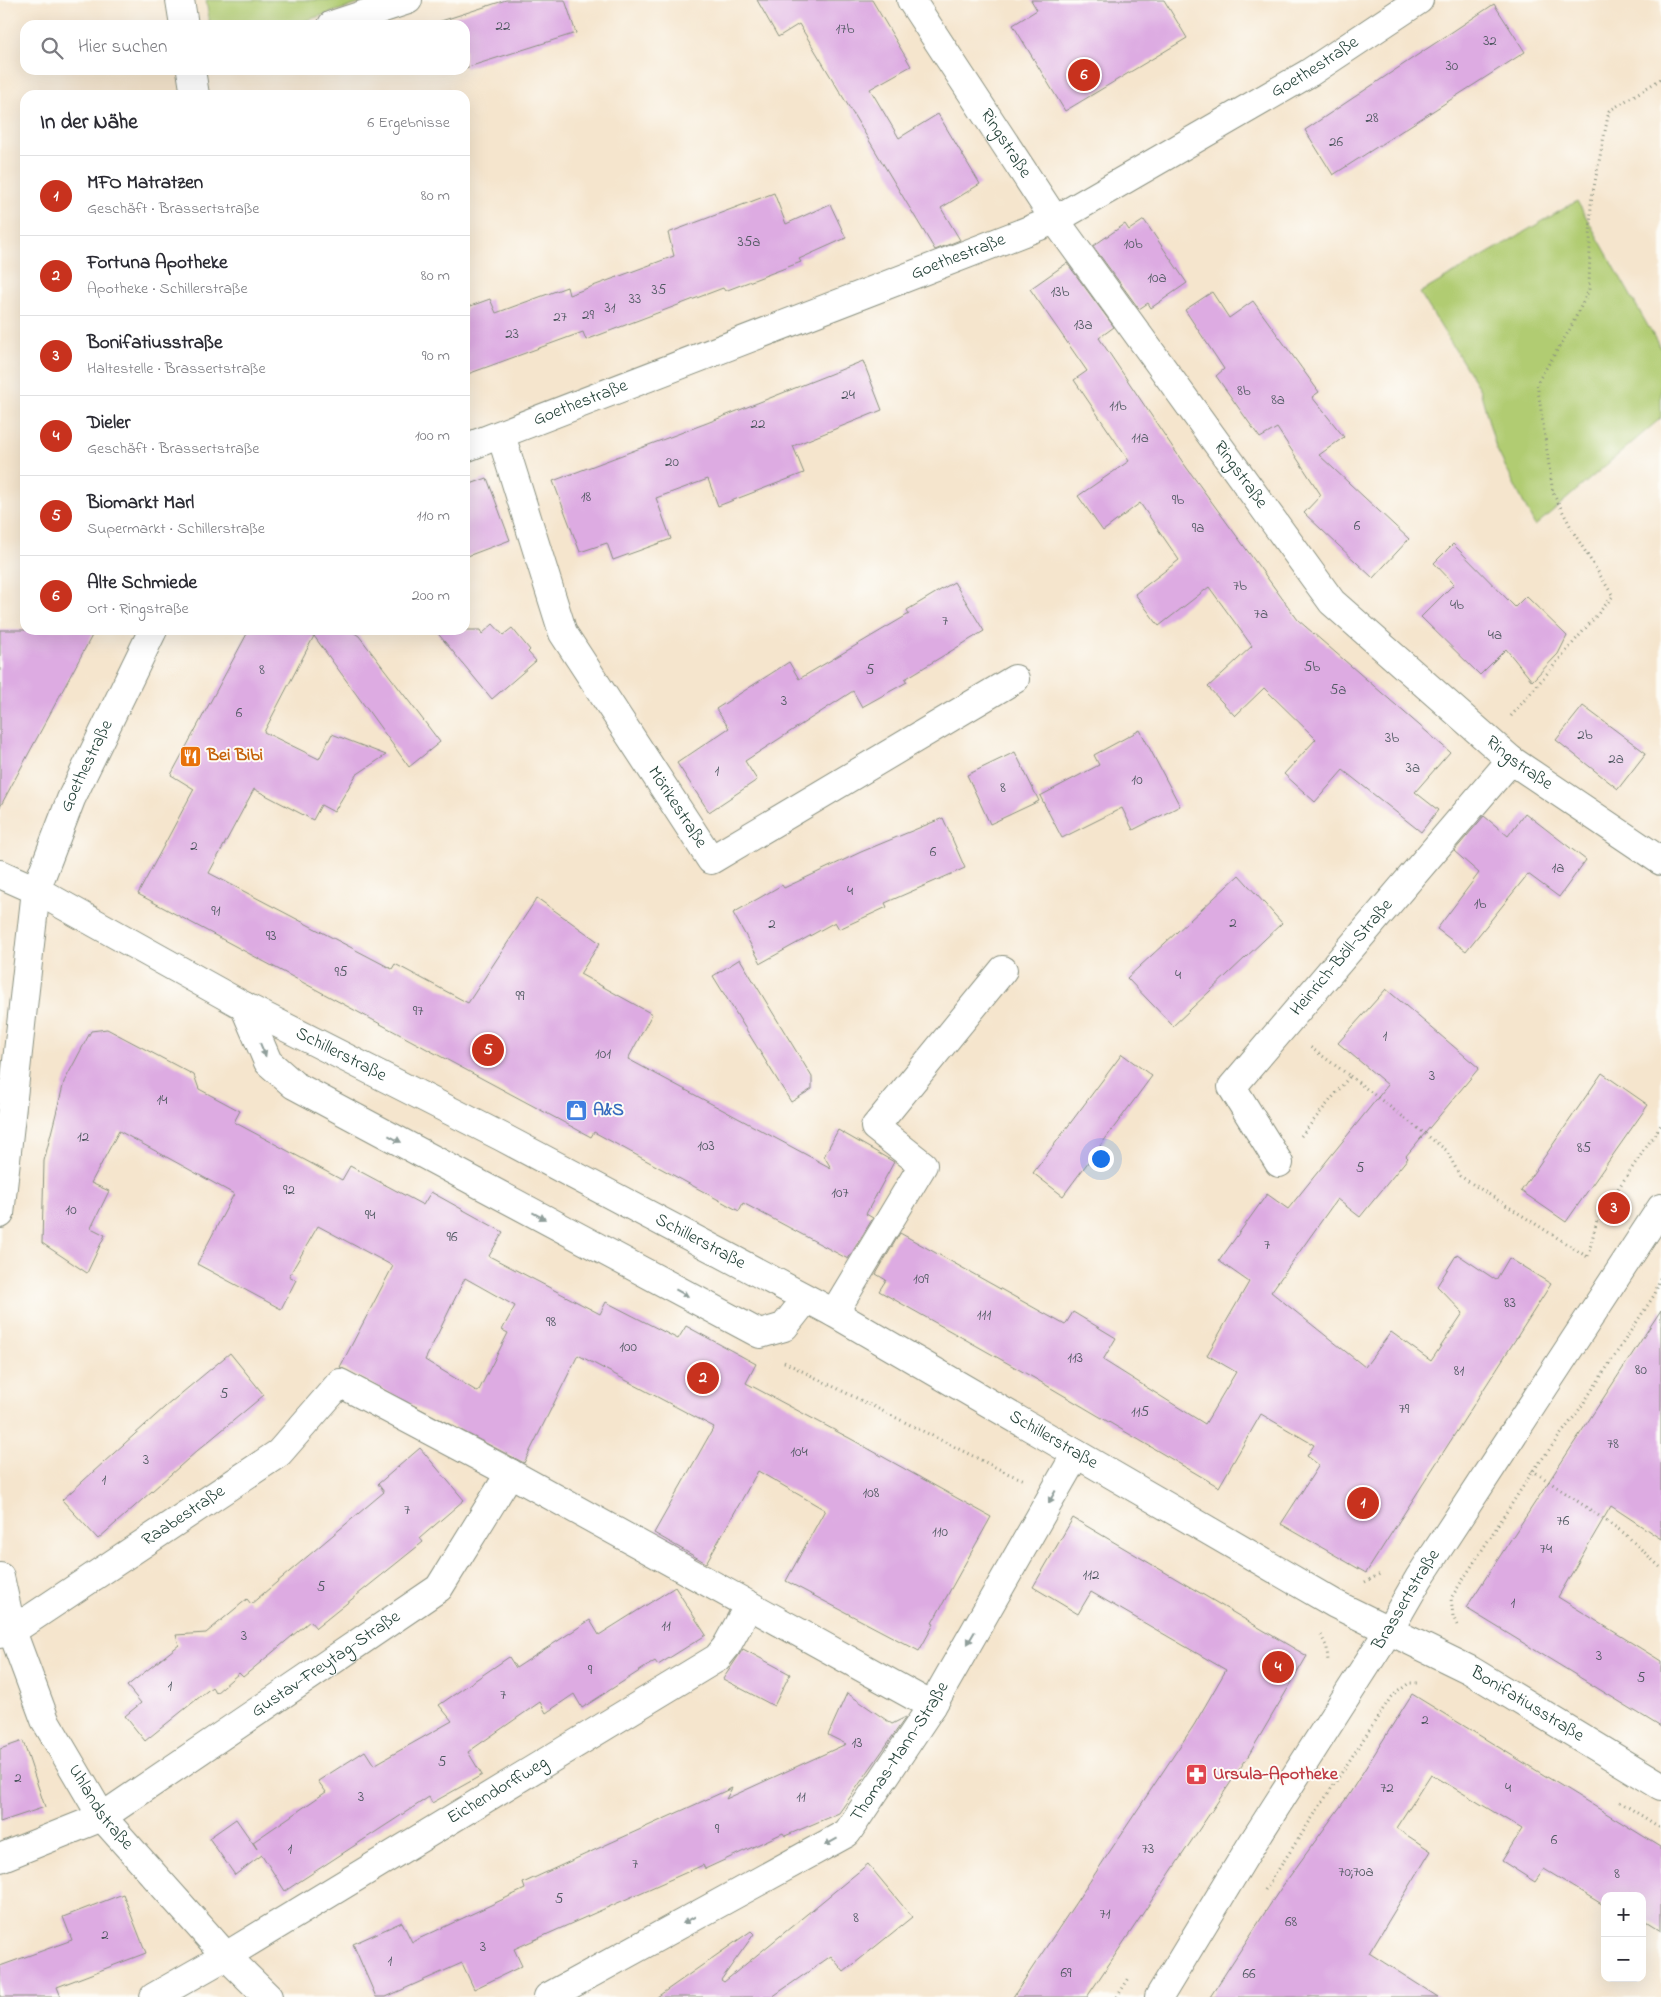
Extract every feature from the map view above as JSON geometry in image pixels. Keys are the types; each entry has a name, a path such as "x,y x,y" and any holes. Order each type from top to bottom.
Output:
{"street":[{"path":"180,0 183,20"},
{"path":"347,20 408,0"},
{"name":"Ringstraße","path":"911,0 1055,220 1332,602 1511,760 1661,862"},
{"name":"Goethestraße","path":"470,446 1055,220 1309,73 1419,0"},
{"name":"Mörikestraße","path":"501,435 563,633 711,860 1016,679"},
{"name":"Goethestraße","path":"35,899 71,799 151,635"},
{"name":"Heinrich-Böll-Straße","path":"1279,1163 1232,1087 1511,760"},
{"name":"Schillerstraße","path":"0,874 35,899 502,1137 834,1313 1335,1604 1389,1630"},
{"path":"0,1214 35,899"},
{"path":"834,1313 923,1165 875,1126 1003,970"},
{"path":"244,1006 268,1062 294,1085 760,1334 784,1327 806,1298"},
{"name":"Brassertstraße","path":"1159,1997 1250,1847 1389,1630 1419,1578 1661,1208"},
{"name":"Raabestraße","path":"6,1633 279,1454 340,1383 510,1473"},
{"name":"Thomas-Mann-Straße","path":"548,1997 847,1833 932,1706 1076,1454"},
{"path":"510,1473 932,1706"},
{"name":"Gustav-Freytag-Straße","path":"0,1858 102,1817 439,1588 510,1473"},
{"name":"Uhlandstraße","path":"0,1577 6,1633 45,1720 102,1817 226,1956 268,1997"},
{"name":"Eichendorffweg","path":"154,1997 226,1956 717,1658 726,1647 749,1605"},
{"name":"Bonifatiusstraße","path":"1389,1630 1470,1670 1661,1786"}],"path":[{"path":"1490,741 1613,596 1575,535 1553,493 1537,382 1570,329 1589,290 1591,202 1609,111 1661,80"},
{"path":"1283,1027 1446,1150 1460,1176 1588,1257 1616,1278"},
{"path":"1279,1163 1350,1076"},
{"path":"1459,1630 1453,1616 1451,1598 1533,1471 1577,1413 1655,1294 1661,1274"},
{"path":"1503,1451 1624,1534 1661,1568"},
{"path":"1263,1894 1391,1697 1409,1683 1421,1683"}],"green space":[{"path":"206,0 372,0 307,20 209,20"},
{"path":"1577,201 1661,349 1661,418 1535,526 1496,448 1480,390 1420,293"}],"building":[{"path":"506,0 565,0 576,33 470,66 470,20 444,20"},
{"path":"757,0 872,0 911,66 870,89 899,138 938,114 980,184 941,208 960,240 935,250 799,24 778,37"},
{"path":"1031,0 1164,0 1187,38 1065,111 1013,25 1037,10"},
{"path":"1494,4 1525,52 1333,175 1305,130"},
{"path":"774,193 786,224 830,204 846,238 799,259 801,262 725,291 723,288 586,340 583,332 470,373 470,306 490,299 496,313 567,287 569,295 674,256 668,233"},
{"path":"1144,220 1187,283 1151,308 1148,303 1139,309 1093,246 1125,224 1129,230"},
{"path":"1067,263 1114,327 1099,338 1184,464 1298,620 1450,752 1415,792 1438,810 1421,832 1343,770 1315,802 1284,774 1316,739 1264,688 1235,716 1208,687 1252,646 1209,587 1159,626 1135,594 1179,560 1140,503 1103,531 1078,496 1129,461 1074,380 1087,371 1030,289"},
{"path":"1212,292 1229,318 1253,301 1319,392 1312,397 1344,437 1319,455 1409,539 1373,578 1304,513 1321,495 1277,428 1260,438 1216,376 1224,369 1185,310"},
{"path":"863,361 882,410 793,446 804,473 718,506 708,479 656,498 671,539 613,560 607,543 580,552 553,481 707,423"},
{"path":"487,478 510,540 470,555 470,484"},
{"path":"1453,544 1515,607 1526,596 1567,636 1558,654 1532,681 1506,649 1480,675 1421,617 1454,584 1434,563"},
{"path":"954,582 984,631 905,679 907,682 862,707 853,691 745,761 757,780 709,812 677,763 729,728 716,709 789,662 799,679 909,614 907,610"},
{"path":"493,624 503,635 512,628 530,650 528,652 536,661 492,699 439,635 470,635 470,630 480,630 482,634"},
{"path":"0,630 20,630 20,635 92,635 0,807"},
{"path":"246,635 359,636 440,742 409,767 314,636 264,732 319,759 332,734 386,755 356,775 334,812 321,805 313,820 254,789 209,873 392,969 395,964 468,1003 537,898 600,943 580,974 652,1014 628,1059 831,1168 824,1156 838,1130 894,1162 866,1214 873,1218 848,1259 743,1203 739,1211 594,1132 591,1137 138,894 194,789 171,775"},
{"path":"1583,706 1646,753 1618,789 1556,740"},
{"path":"1140,730 1180,806 1133,830 1122,808 1062,838 1040,796 1099,765 1094,755"},
{"path":"1015,752 1039,801 990,824 967,775"},
{"path":"1525,813 1586,860 1559,897 1528,874 1466,951 1437,929 1479,873 1454,851 1484,816 1508,836"},
{"path":"943,818 965,868 885,903 887,907 839,929 835,922 761,963 733,913 782,885 784,888 861,852"},
{"path":"1239,875 1282,923 1173,1026 1127,978"},
{"path":"740,959 812,1077 812,1089 791,1102 713,976"},
{"path":"1386,989 1479,1068 1406,1156 1408,1158 1360,1217 1337,1199 1271,1292 1365,1367 1391,1332 1431,1361 1463,1313 1437,1286 1457,1254 1496,1280 1509,1258 1551,1284 1366,1573 1281,1524 1319,1465 1307,1456 1314,1445 1261,1414 1219,1487 1034,1378 879,1291 886,1280 876,1274 900,1233 1065,1325 1073,1312 1116,1338 1103,1360 1205,1424 1236,1372 1207,1355 1249,1282 1219,1261 1267,1194 1288,1209 1388,1085 1338,1043"},
{"path":"107,1029 194,1075 199,1089 240,1111 234,1122 342,1180 350,1166 423,1205 431,1192 503,1232 489,1256 600,1314 606,1302 678,1339 686,1326 756,1364 746,1383 991,1517 932,1623 934,1624 919,1651 786,1581 825,1510 758,1471 706,1563 654,1533 714,1427 578,1355 524,1463 340,1367 393,1266 318,1226 289,1276 296,1280 281,1309 197,1264 234,1194 119,1131 91,1183 109,1191 91,1228 105,1235 87,1273 42,1243 44,1161 64,1082 91,1031","holes":["465,1278 515,1306 502,1330 508,1333 478,1392 425,1360"]},
{"path":"1122,1054 1152,1076 1063,1196 1033,1173"},
{"path":"1602,1073 1648,1105 1566,1222 1521,1191"},
{"path":"1661,1310 1661,1539 1611,1506 1558,1597 1661,1661 1661,1727 1466,1608"},
{"path":"230,1353 264,1395 197,1451 98,1539 62,1500 165,1407"},
{"path":"420,1448 464,1500 420,1538 423,1542 316,1628 310,1621 243,1677 239,1673 216,1693 212,1687 145,1741 125,1716 141,1703 127,1686 179,1645 176,1635 206,1633 247,1599 251,1604 384,1492 378,1484"},
{"path":"1073,1518 1307,1656 1247,1758 1087,1997 1013,1997 1194,1725 1226,1670 1091,1592 1078,1614 1033,1587"},
{"path":"675,1587 706,1635 658,1665 655,1661 582,1708 574,1694 546,1713 540,1702 468,1752 482,1775 432,1803 429,1797 285,1891 262,1855 235,1875 209,1838 236,1819 257,1849 253,1842 326,1792 318,1781 365,1751 374,1765 452,1721 439,1705 509,1657 516,1668 590,1620 599,1635"},
{"path":"743,1649 790,1674 774,1706 723,1679"},
{"path":"847,1693 892,1724 906,1717 839,1813 785,1836 783,1833 705,1869 703,1865 514,1949 522,1966 474,1989 462,1963 386,1997 376,1997 353,1944 402,1922 412,1942 525,1889 523,1883 599,1848 732,1788 726,1799 846,1744 828,1735"},
{"path":"1412,1694 1661,1847 1661,1930 1646,1921 1646,1892 1601,1892 1601,1904 1544,1869 1535,1882 1502,1861 1522,1829 1431,1774 1396,1828 1431,1851 1369,1953 1438,1997 1210,1997 1279,1891 1348,1796"},
{"path":"23,1741 45,1807 0,1822 0,1749"},
{"path":"868,1864 912,1917 844,1972 831,1956 772,1997 657,1997 751,1931 754,1934 721,1980 724,1982"},
{"path":"123,1894 146,1953 57,1987 61,1997 0,1997 0,1966 72,1940 63,1917"}],"place":[{"name":"Alte Schmiede","path":"1084,75"},
{"name":"Bei Bibi","path":"191,756"},
{"name":"Biomarkt Marl","path":"488,1050"},
{"name":"A&S","path":"577,1111"},
{"name":"Bonifatiusstraße","path":"1614,1208"},
{"name":"Fortuna Apotheke","path":"703,1378"},
{"name":"MFO Matratzen","path":"1363,1503"},
{"name":"Dieler","path":"1278,1667"},
{"name":"Ursula-Apotheke","path":"1197,1775"}]}
